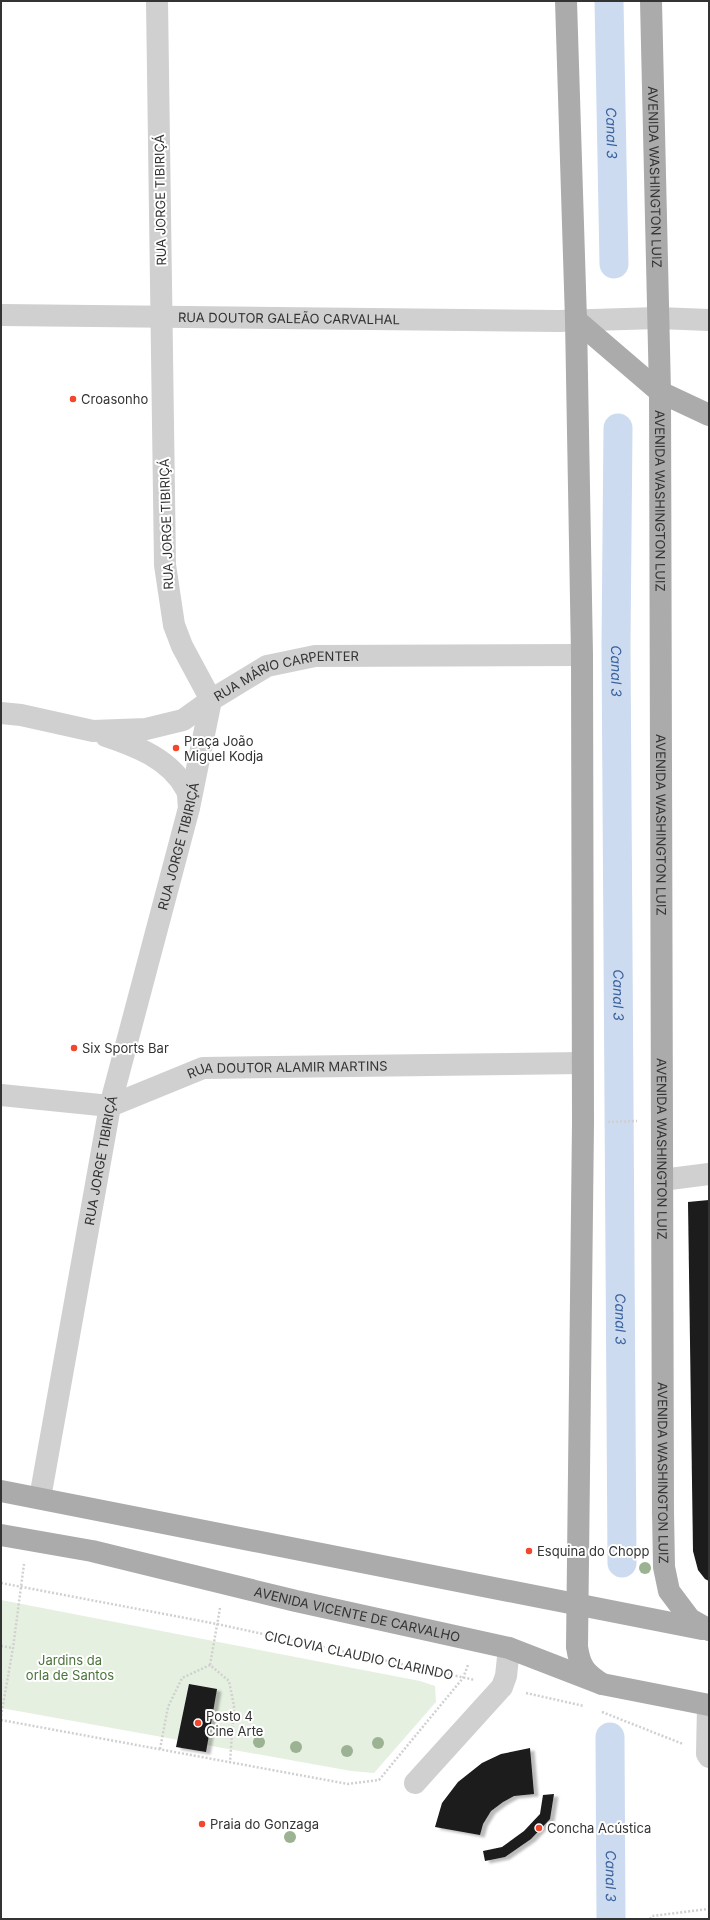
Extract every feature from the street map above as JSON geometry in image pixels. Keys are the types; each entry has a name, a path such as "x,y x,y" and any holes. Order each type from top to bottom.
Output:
{"main road":[{"path":"566,1 576,320 582,655 583,1123 577,1648 580,1664 589,1675 602,1684"},
{"name":"AVENIDA WASHINGTON LUIZ","path":"651,1 660,392 661,1120 664,1567 670,1591 677,1602 690,1619 709,1630"},
{"path":"576,320 660,392 709,415"},
{"path":"1,1491 577,1606 709,1630"},
{"name":"AVENIDA VICENTE DE CARVALHO","path":"1,1535 92,1551 296,1601 509,1648 602,1684 709,1705"}],"street":[{"name":"RUA JORGE TIBIRIÇÁ","path":"40,1498 110,1106 189,808 211,700 182,646 174,625 168,594 165,565 158,1"},
{"name":"RUA DOUTOR GALEÃO CARVALHAL","path":"1,315 161,318 576,320 658,318 709,320"},
{"name":"RUA MÁRIO CARPENTER","path":"1,713 20,715 93,731 138,730 169,725 183,720 211,700 267,666 315,656 582,655"},
{"path":"93,731 127,743 161,762 176,776 187,790 189,808"},
{"name":"RUA DOUTOR ALAMIR MARTINS","path":"1,1095 110,1106 203,1068 582,1063"},
{"path":"662,1180 709,1174"},
{"path":"415,1783 502,1687 506,1676 509,1648"},
{"path":"708,1755 709,1705"}],"path":[{"path":"583,1123 661,1120"},
{"path":"1,1716 29,1541"},
{"name":"CICLOVIA CLAUDIO CLARINDO","path":"1,1583 217,1624 587,1707"},
{"path":"210,1665 221,1605"},
{"path":"1,1646 13,1648"},
{"path":"1,1720 348,1784 379,1780 463,1678 468,1663"},
{"path":"160,1750 168,1707 182,1678 210,1665"},
{"path":"210,1665 229,1681 234,1706 230,1762"},
{"path":"602,1712 708,1755"},
{"path":"650,1919 652,1916 709,1909"}],"green space":[{"name":"Jardins da orla de Santos","path":"1,1600 420,1681 435,1686 436,1702 374,1773 351,1771 1,1708"}],"building":[{"path":"709,1200 709,1581 705,1579 698,1570 693,1551 688,1202"},
{"path":"189,1684 217,1689 206,1752 176,1747"},
{"path":"530,1748 534,1794 514,1796 491,1811 483,1824 480,1835 435,1827 442,1803 458,1782 482,1763 501,1754"},
{"path":"554,1794 550,1819 531,1839 505,1857 485,1861 483,1851 502,1847 524,1831 540,1814 543,1795"}],"waterway":[{"name":"Canal 3","path":"609,1 614,264"},
{"name":"Canal 3","path":"618,428 616,645 622,1563"},
{"name":"Canal 3","path":"610,1737 611,1919"}],"place":[{"name":"Croasonho","path":"73,399"},
{"name":"Praça João Miguel Kodja","path":"176,748"},
{"name":"Six Sports Bar","path":"74,1048"},
{"name":"Esquina do Chopp","path":"529,1551"},
{"name":"Posto 4 Cine Arte","path":"198,1723"},
{"name":"Praia do Gonzaga","path":"202,1824"},
{"name":"Concha Acústica","path":"539,1828"}]}
